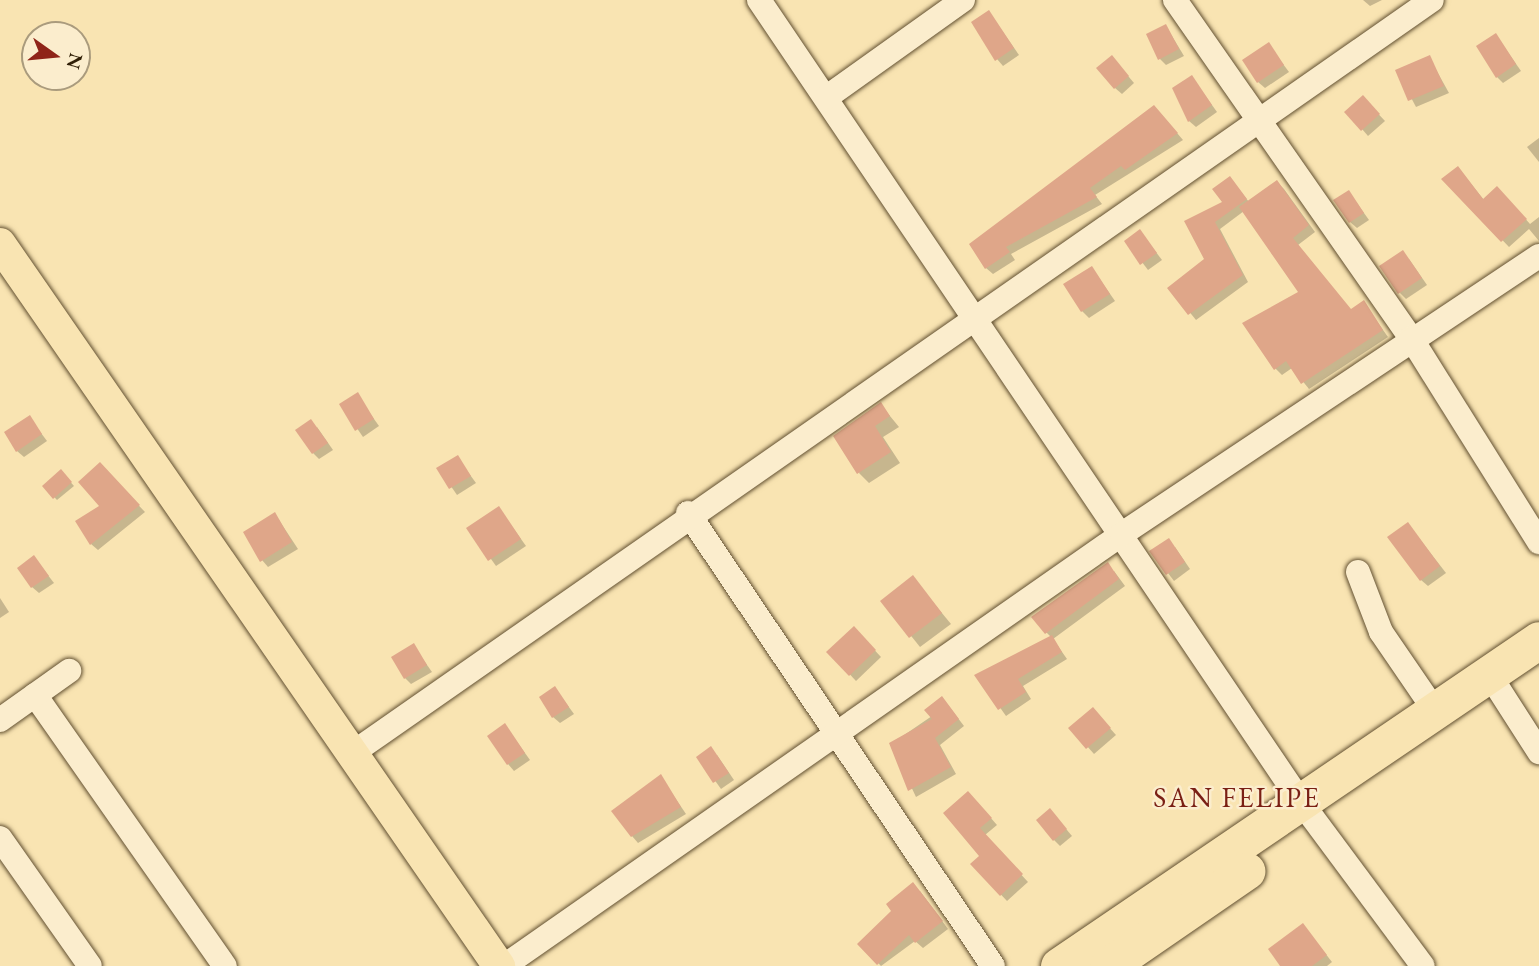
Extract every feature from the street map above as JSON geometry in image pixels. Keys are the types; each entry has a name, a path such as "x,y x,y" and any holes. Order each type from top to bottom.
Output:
{"highway":[{"path":"1059,966 1308,812 1496,685 1539,640"},
{"path":"1108,966 1435,711 1496,685 1539,671"}],"main road":[{"path":"0,244 354,752 499,966"}],"street":[{"path":"758,0 827,97 973,318 1308,812 1423,966"},
{"path":"827,97 963,0"},
{"path":"1175,0 1257,122 1411,338 1539,542"},
{"path":"354,752 688,513 1432,0"},
{"path":"505,966 1122,534 1411,338 1539,256"},
{"path":"688,513 993,966"},
{"path":"1358,572 1381,632 1435,711"},
{"path":"0,720 69,671"},
{"path":"1496,685 1539,752"},
{"path":"35,695 225,966"},
{"path":"0,838 90,966"}],"building":[{"path":"989,10 1014,48 995,61 971,22"},
{"path":"1166,24 1179,49 1158,60 1146,34"},
{"path":"1496,33 1516,64 1496,78 1476,46"},
{"path":"1269,42 1284,65 1257,83 1242,60"},
{"path":"1112,55 1129,76 1114,89 1096,68"},
{"path":"1430,55 1444,86 1408,101 1395,70"},
{"path":"1192,75 1212,105 1188,122 1172,88"},
{"path":"1363,95 1380,114 1361,131 1344,112"},
{"path":"1154,105 1178,133 1125,170 1121,166 1090,188 1097,197 1006,247 1010,252 985,269 969,244"},
{"path":"1458,166 1483,199 1497,186 1527,219 1501,242 1441,179"},
{"path":"1230,176 1247,199 1215,222 1243,275 1188,315 1167,288 1204,259 1184,221 1222,202 1212,189"},
{"path":"1277,180 1309,225 1293,238 1351,309 1364,300 1383,330 1301,384 1286,361 1274,370 1242,323 1298,292 1239,207"},
{"path":"1349,190 1364,213 1349,223 1333,200"},
{"path":"1140,229 1157,253 1140,265 1124,241"},
{"path":"1403,250 1422,278 1398,294 1379,266"},
{"path":"1092,266 1110,294 1081,312 1063,284"},
{"path":"358,392 374,419 355,431 339,404"},
{"path":"881,402 890,416 875,426 891,452 857,474 833,436"},
{"path":"30,415 42,434 16,452 4,432"},
{"path":"311,419 328,443 312,454 295,430"},
{"path":"458,455 471,476 449,489 436,468"},
{"path":"100,462 140,505 90,545 75,521 99,506 78,482"},
{"path":"61,469 72,482 53,499 42,486"},
{"path":"499,506 521,539 488,561 466,528"},
{"path":"275,512 292,542 260,562 243,532"},
{"path":"1408,522 1440,566 1420,581 1387,537"},
{"path":"1169,538 1185,562 1166,575 1149,551"},
{"path":"34,555 49,576 31,588 17,568"},
{"path":"1108,562 1119,579 1045,634 1031,617"},
{"path":"913,575 942,613 909,638 880,601"},
{"path":"854,626 876,650 849,676 826,652"},
{"path":"1052,635 1062,652 1018,679 1026,692 998,710 974,675"},
{"path":"414,643 427,665 404,679 391,657"},
{"path":"555,686 569,707 552,718 539,697"},
{"path":"942,696 959,719 935,738 951,767 908,791 889,743 932,719 924,710"},
{"path":"1093,707 1111,728 1086,749 1068,728"},
{"path":"505,723 525,753 507,765 487,736"},
{"path":"711,746 729,773 713,783 696,757"},
{"path":"661,774 681,807 631,837 611,811"},
{"path":"968,791 992,818 980,828 1023,874 1000,896 970,864 979,856 943,813"},
{"path":"1050,808 1067,829 1053,841 1036,820"},
{"path":"913,882 943,921 915,943 909,935 877,965 857,944 891,911 886,904"},
{"path":"1303,923 1327,955 1312,966 1280,966 1268,949"}],"district":[{"name":"SAN FELIPE","path":"1237,797"}]}
